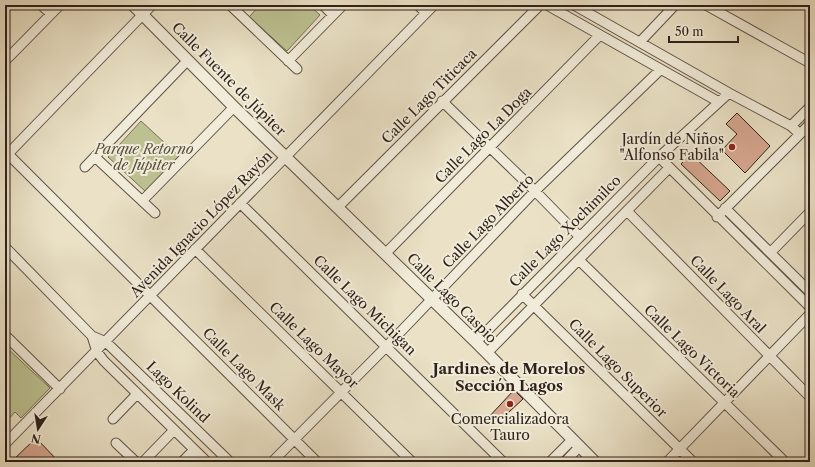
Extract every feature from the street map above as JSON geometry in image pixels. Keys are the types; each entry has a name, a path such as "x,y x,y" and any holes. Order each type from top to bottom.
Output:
{"street":[{"path":"41,5 51,14"},
{"path":"5,60 60,5"},
{"name":"Calle Fuente de Júpiter","path":"133,5 286,157"},
{"path":"7,155 152,5"},
{"path":"230,5 297,69"},
{"path":"323,5 333,15"},
{"path":"288,61 343,5"},
{"path":"418,5 426,13"},
{"name":"Avenida Ignacio López Rayón","path":"5,444 97,352 240,203 434,5"},
{"name":"Calle Lago Titicaca","path":"338,207 442,101 540,5"},
{"path":"547,5 599,36 719,102"},
{"path":"574,5 729,93 791,126 799,133"},
{"path":"640,42 675,5"},
{"path":"706,5 810,63"},
{"path":"585,27 593,16"},
{"name":"Calle Lago La Doga","path":"386,253 599,36"},
{"path":"85,167 188,60"},
{"name":"Calle Lago Alberto","path":"272,462 387,346 535,191 660,70"},
{"name":"Calle Lago Xochimilco","path":"476,342 578,236 659,157 729,93"},
{"path":"442,101 535,191 578,236"},
{"path":"142,201 234,107"},
{"path":"791,126 810,107"},
{"path":"717,216 799,133 810,124"},
{"name":"Calle Lago Mask","path":"7,155 318,462"},
{"path":"95,157 155,213"},
{"name":"Calle Lago Caspio","path":"286,157 386,253 596,462"},
{"path":"659,157 810,307"},
{"name":"Calle Lago Xochimilco","path":"487,353 669,168"},
{"name":"Calle Lago Michigan","path":"240,203 387,346 503,462"},
{"path":"725,208 810,292"},
{"name":"Calle Lago Aral","path":"627,211 810,396"},
{"path":"771,252 810,212"},
{"path":"5,247 92,336 106,342"},
{"name":"Calle Lago Mayor","path":"196,249 412,462"},
{"name":"Calle Lago Victoria","path":"579,260 785,462"},
{"name":"Calle Lago Superior","path":"522,294 693,462"},
{"path":"667,462 810,314"},
{"path":"5,335 60,389"},
{"path":"92,336 97,352"},
{"name":"Lago Kolind","path":"106,342 230,462"},
{"name":"Lago Kolind","path":"97,352 207,462"},
{"path":"113,419 138,394"},
{"path":"143,462 174,430"},
{"path":"116,443 136,462"},
{"path":"550,462 576,443"},
{"path":"565,462 576,443"},
{"path":"182,462 194,450"}],"green space":[{"path":"260,5 309,5 320,15 287,51 249,17"},
{"name":"Parque Retorno de Júpiter","path":"141,121 179,156 146,192 108,157"},
{"path":"5,346 50,388 21,418 15,412 5,423"}],"building":[{"path":"737,113 770,146 745,173 722,150 737,134 726,124"},
{"path":"691,154 730,191 720,201 681,164"},
{"name":"Comercializadora Tauro","path":"514,390 523,399 494,426 487,419"},
{"path":"36,438 59,462 11,462"}],"place":[{"name":"Jardín de Niños \"Alfonso Fabila\"","path":"732,147"},
{"name":"Comercializadora Tauro","path":"510,404"}],"district":[{"name":"Jardines de Morelos Sección Lagos","path":"509,376"}]}
